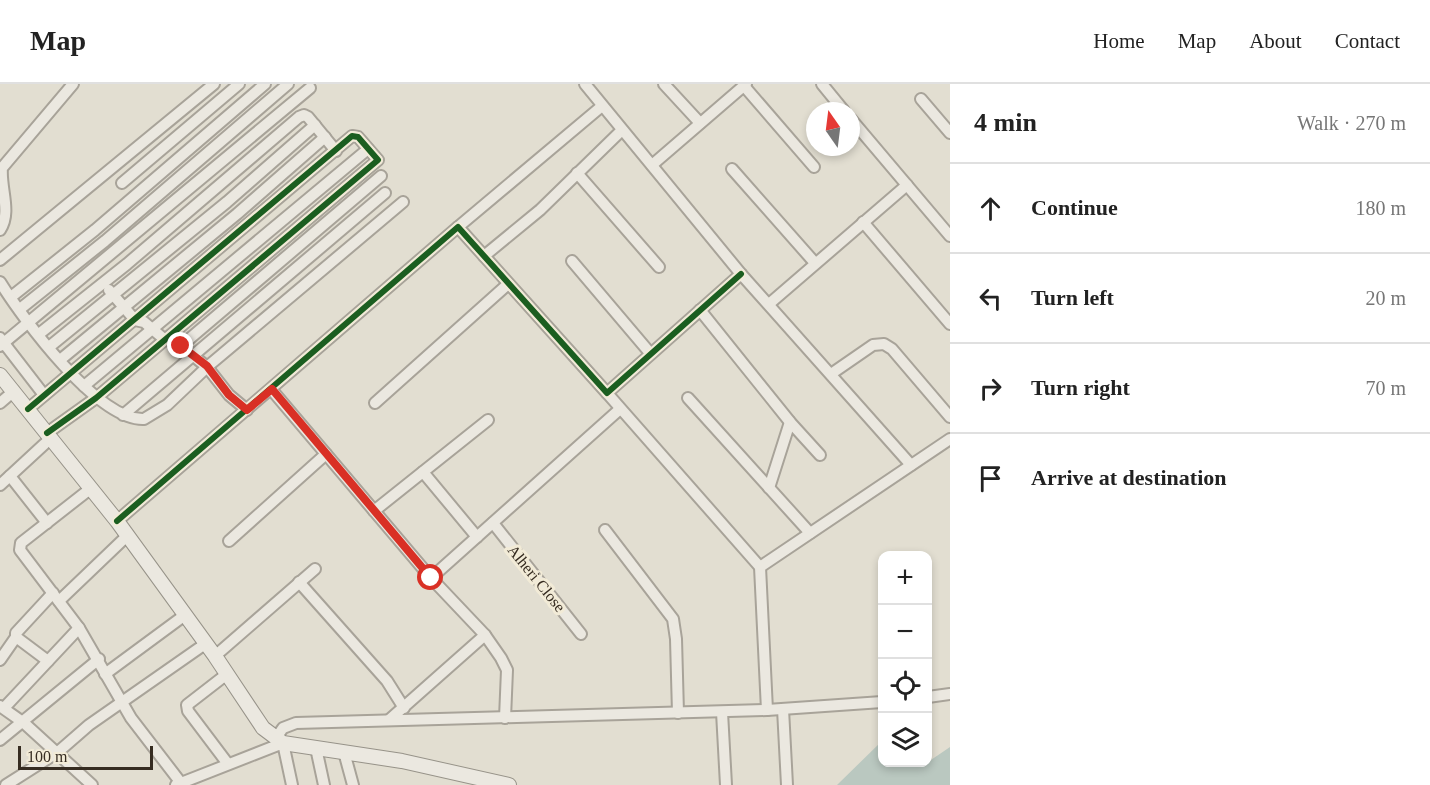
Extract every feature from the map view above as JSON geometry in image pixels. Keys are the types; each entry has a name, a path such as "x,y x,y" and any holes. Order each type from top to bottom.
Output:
{"street":[{"path":"0,230 5,223 6,210 1,181 2,168 73,84"},
{"path":"0,260 214,84"},
{"path":"122,183 239,84"},
{"path":"11,297 95,230 265,84"},
{"path":"20,309 105,241 288,84"},
{"path":"585,84 741,274 911,465"},
{"path":"664,84 700,123"},
{"path":"652,165 745,85 814,167"},
{"path":"824,85 837,102"},
{"path":"44,395 1,342 30,322 116,252 310,88"},
{"path":"921,99 950,134"},
{"path":"117,521 602,106"},
{"path":"39,334 127,264 299,117 304,115 315,125 336,151"},
{"path":"230,116 285,173"},
{"path":"49,347 227,202 315,125"},
{"path":"484,256 540,210 622,130"},
{"path":"860,130 907,185 946,223 950,237"},
{"path":"0,485 49,436 378,160 355,135 28,408"},
{"path":"60,360 237,214 325,137"},
{"path":"84,386 368,149"},
{"path":"732,169 815,263"},
{"path":"111,170 133,196"},
{"path":"577,173 659,267"},
{"path":"158,174 192,209"},
{"path":"181,346 381,176"},
{"path":"769,304 907,185"},
{"path":"215,189 248,226"},
{"path":"123,415 385,193"},
{"path":"0,282 70,374 96,398 123,415 144,419 167,405 207,366 403,202"},
{"path":"319,211 350,246"},
{"path":"863,222 950,324"},
{"path":"458,227 507,285 607,393 760,567 766,710"},
{"path":"95,230 127,264"},
{"path":"572,261 650,353"},
{"path":"248,270 279,306"},
{"path":"607,393 741,274"},
{"path":"103,282 135,320 144,322 164,339 174,340 207,366 229,395 247,410"},
{"path":"375,403 507,285"},
{"path":"700,310 790,422 820,455"},
{"path":"831,374 873,345 884,344 892,349 950,417"},
{"path":"0,375 117,521 215,656 263,728 279,740 402,761 509,785"},
{"path":"272,389 431,578 485,635 507,670 505,718"},
{"path":"0,403 14,391"},
{"path":"688,398 810,533"},
{"path":"431,578 620,409"},
{"path":"375,511 488,420"},
{"path":"769,488 790,422"},
{"path":"760,567 950,439"},
{"path":"229,541 326,454"},
{"path":"423,472 477,537"},
{"path":"9,476 47,523"},
{"path":"90,489 20,546 79,628 123,703 178,784 279,740"},
{"name":"Alheri Close","path":"493,523 581,634"},
{"path":"604,530 673,619 676,639 678,713"},
{"path":"0,660 16,637 18,630 128,536"},
{"path":"215,656 315,569"},
{"path":"299,582 387,681 404,708"},
{"path":"105,674 185,615"},
{"path":"79,628 2,707 58,752 92,785"},
{"path":"389,720 485,635"},
{"path":"16,637 48,661"},
{"path":"6,785 58,752 89,725 205,644"},
{"path":"0,740 24,723 99,659"},
{"path":"227,674 187,705 188,711 228,764"},
{"path":"932,696 950,694"},
{"path":"292,785 279,740 285,726 296,723 722,712 878,702"},
{"path":"783,709 787,785"},
{"path":"722,712 726,785"},
{"path":"316,748 324,785"},
{"path":"344,752 353,785"}],"shaded area":[{"path":"878,745 878,767 932,767 932,759 950,747 950,785 837,785"}],"cycle path":[{"path":"28,409 352,136 358,137 378,160 96,398 47,433"},
{"path":"117,521 458,227 607,393 741,274"}],"route":[{"path":"181,346 207,366 229,395 247,410 272,389 431,578"}]}
